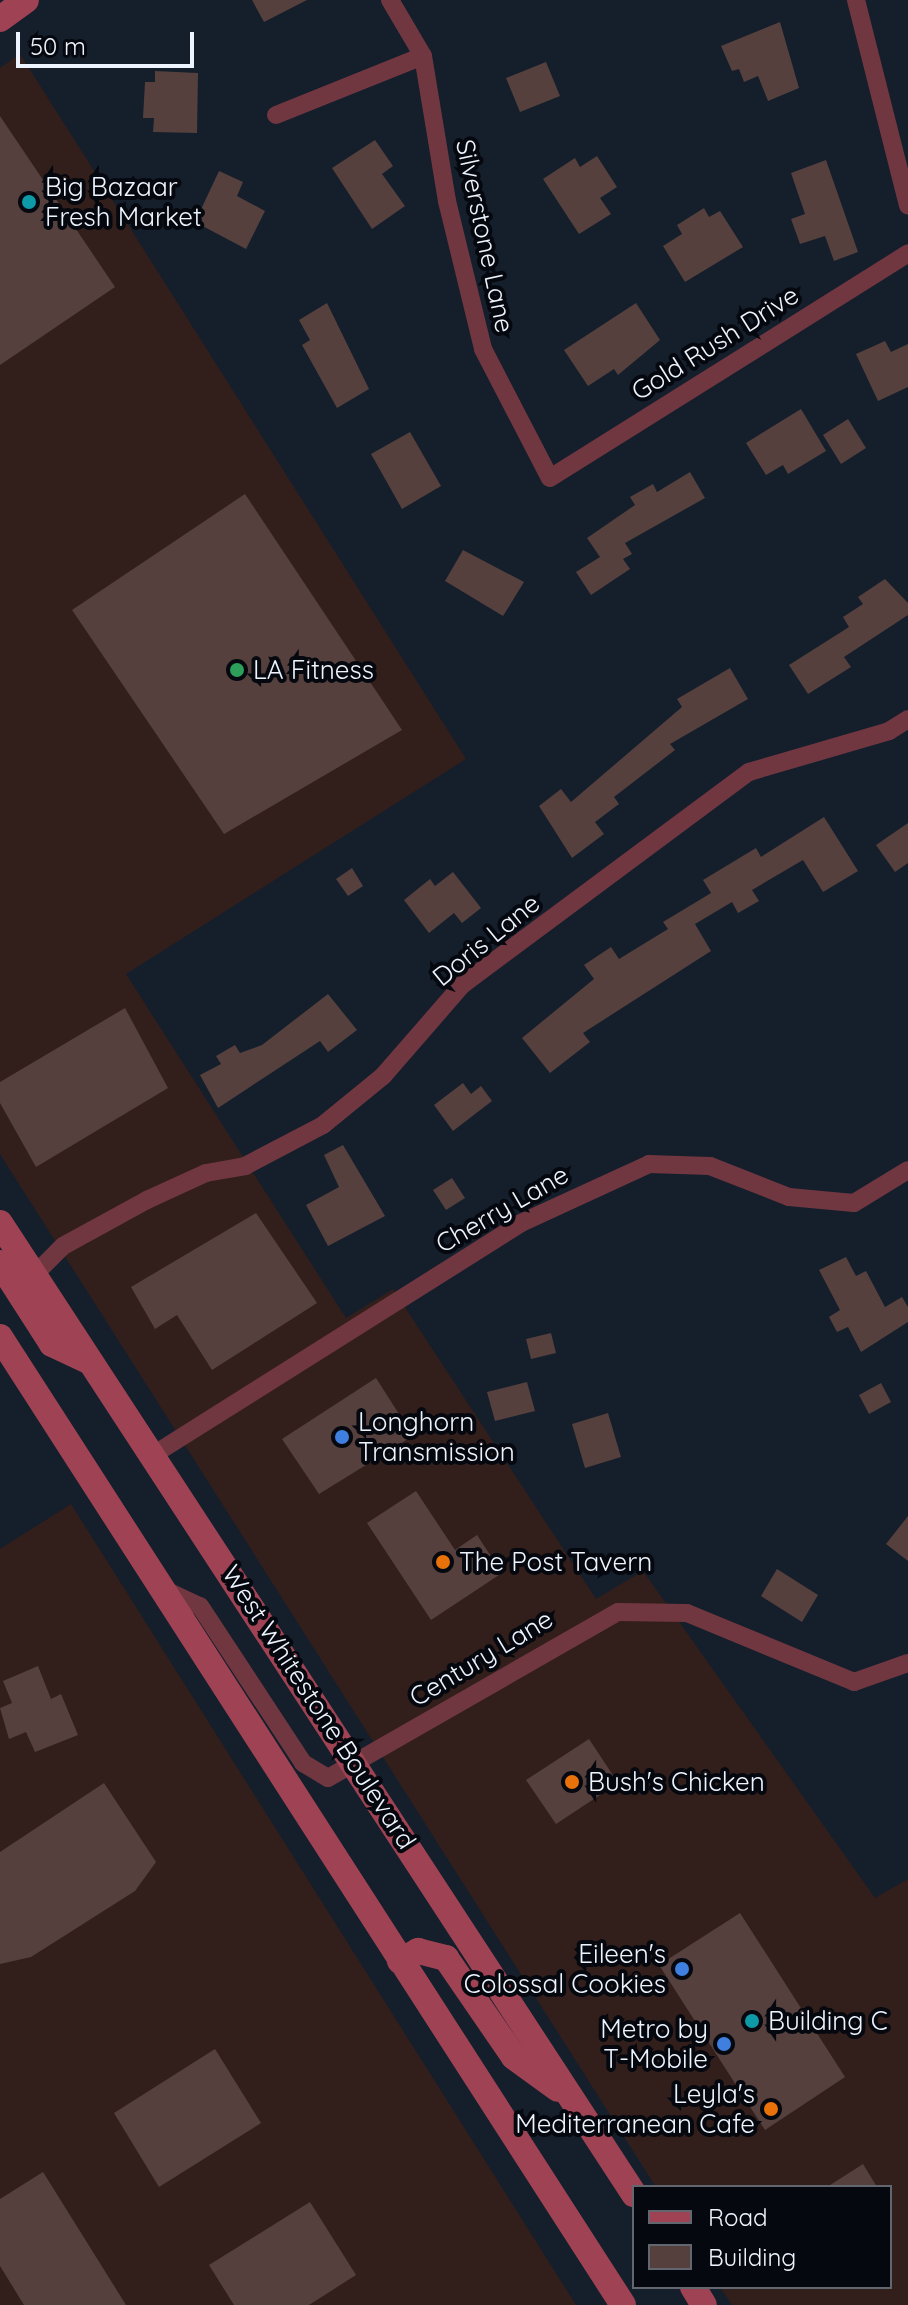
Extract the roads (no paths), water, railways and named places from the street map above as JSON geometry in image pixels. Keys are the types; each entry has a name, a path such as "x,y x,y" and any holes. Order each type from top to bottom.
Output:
{"main road":[{"path":"0,19 26,0"},
{"name":"West Whitestone Boulevard","path":"0,1223 88,1361 359,1766 632,2191"},
{"path":"0,1263 52,1344 88,1361"},
{"path":"0,1337 623,2305"},
{"path":"400,1961 418,1951 446,1958 514,2057 582,2111"}],"street":[{"name":"Silverstone Lane","path":"390,0 423,56 467,297 483,349 550,478"},
{"path":"856,0 908,206"},
{"path":"276,115 423,56"},
{"name":"Gold Rush Drive","path":"550,478 908,253"},
{"name":"Doris Lane","path":"33,1276 63,1246 147,1200 206,1173 245,1166 323,1125 383,1076 462,985 749,772 889,731 908,719"},
{"name":"Cherry Lane","path":"153,1455 521,1223 649,1164 710,1166 789,1197 854,1203 908,1170"},
{"name":"Century Lane","path":"165,1590 200,1606 303,1763 328,1778 359,1766 531,1656 618,1612 687,1613 854,1682 908,1663"}],"place":[{"name":"Big Bazaar Fresh Market","path":"29,202"},
{"name":"LA Fitness","path":"237,670"},
{"name":"Longhorn Transmission","path":"342,1437"},
{"name":"The Post Tavern","path":"443,1562"},
{"name":"Bush's Chicken","path":"572,1782"},
{"name":"Eileen's Colossal Cookies","path":"682,1969"},
{"name":"Building C","path":"752,2021"},
{"name":"Metro by T-Mobile","path":"724,2044"},
{"name":"Leyla's Mediterranean Cafe","path":"771,2109"}]}
